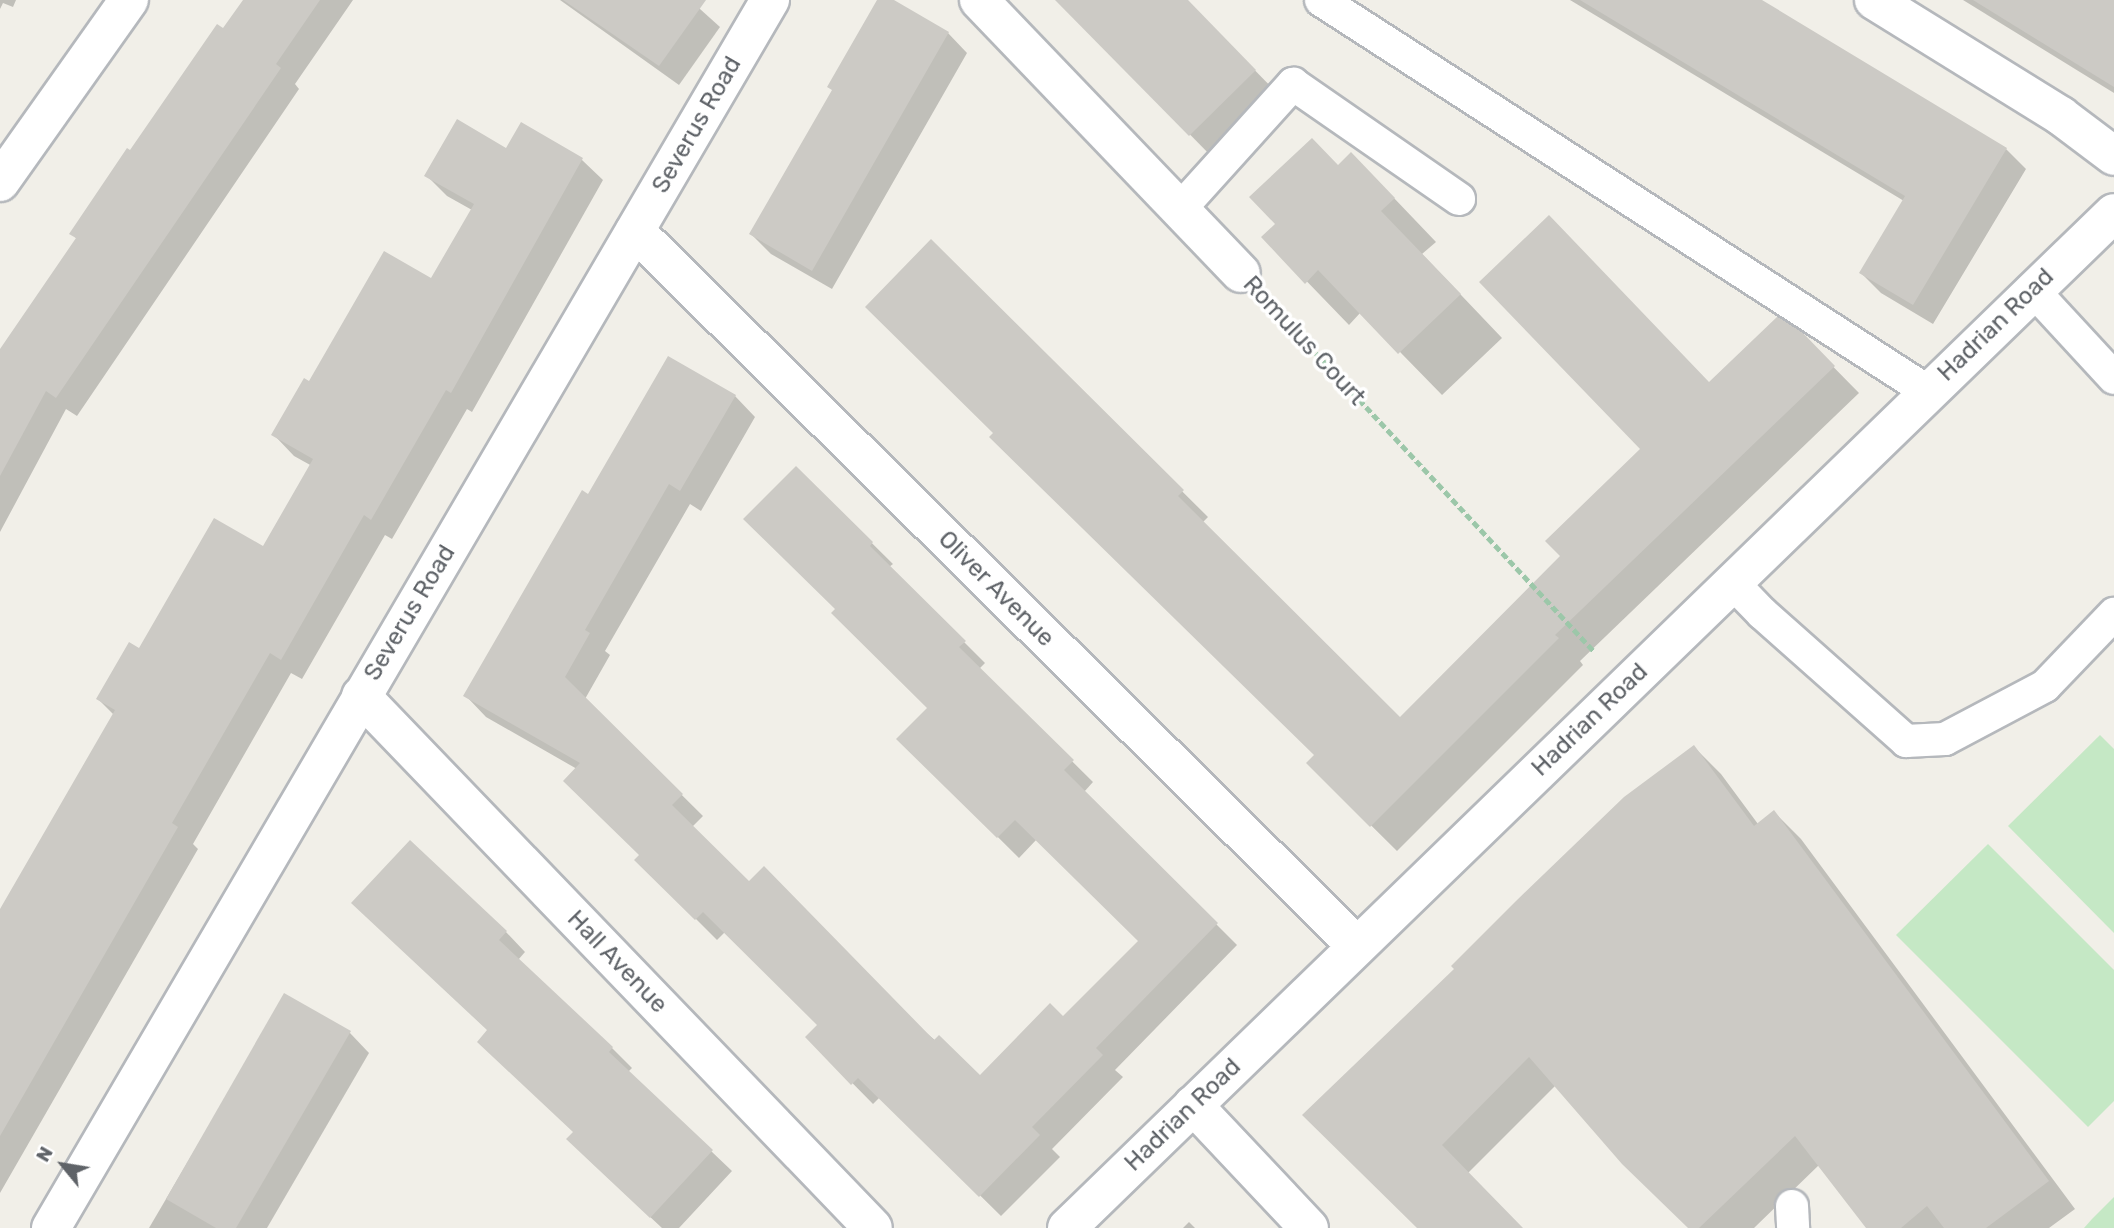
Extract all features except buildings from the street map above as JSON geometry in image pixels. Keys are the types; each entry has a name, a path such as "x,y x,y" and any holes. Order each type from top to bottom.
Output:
{"street":[{"path":"0,182 129,0"},
{"name":"Severus Road","path":"51,1228 770,0"},
{"name":"Romulus Court","path":"979,0 1241,273"},
{"path":"1874,0 2061,116 2114,156"},
{"name":"Hadrian Road","path":"1067,1228 2032,289 2114,213"},
{"name":"Oliver Avenue","path":"635,231 1357,946"},
{"name":"Hall Avenue","path":"361,696 873,1228"},
{"path":"1193,1105 1309,1228"}],"lane":[{"path":"1321,0 1927,391"},
{"path":"1180,209 1293,84 1459,199"},
{"path":"2032,289 2114,378"},
{"path":"1731,581 1762,613 1906,741 1945,739 2045,685 2114,614"}],"path":[{"name":"Romulus Court","path":"1241,273 1626,685"}],"green space":[{"path":"2100,735 2114,749 2114,933 2008,826"},
{"path":"1988,844 2114,970 2114,1101 2088,1127 1896,935"},
{"path":"2114,1197 2114,1228 2084,1228 2092,1219"}]}
